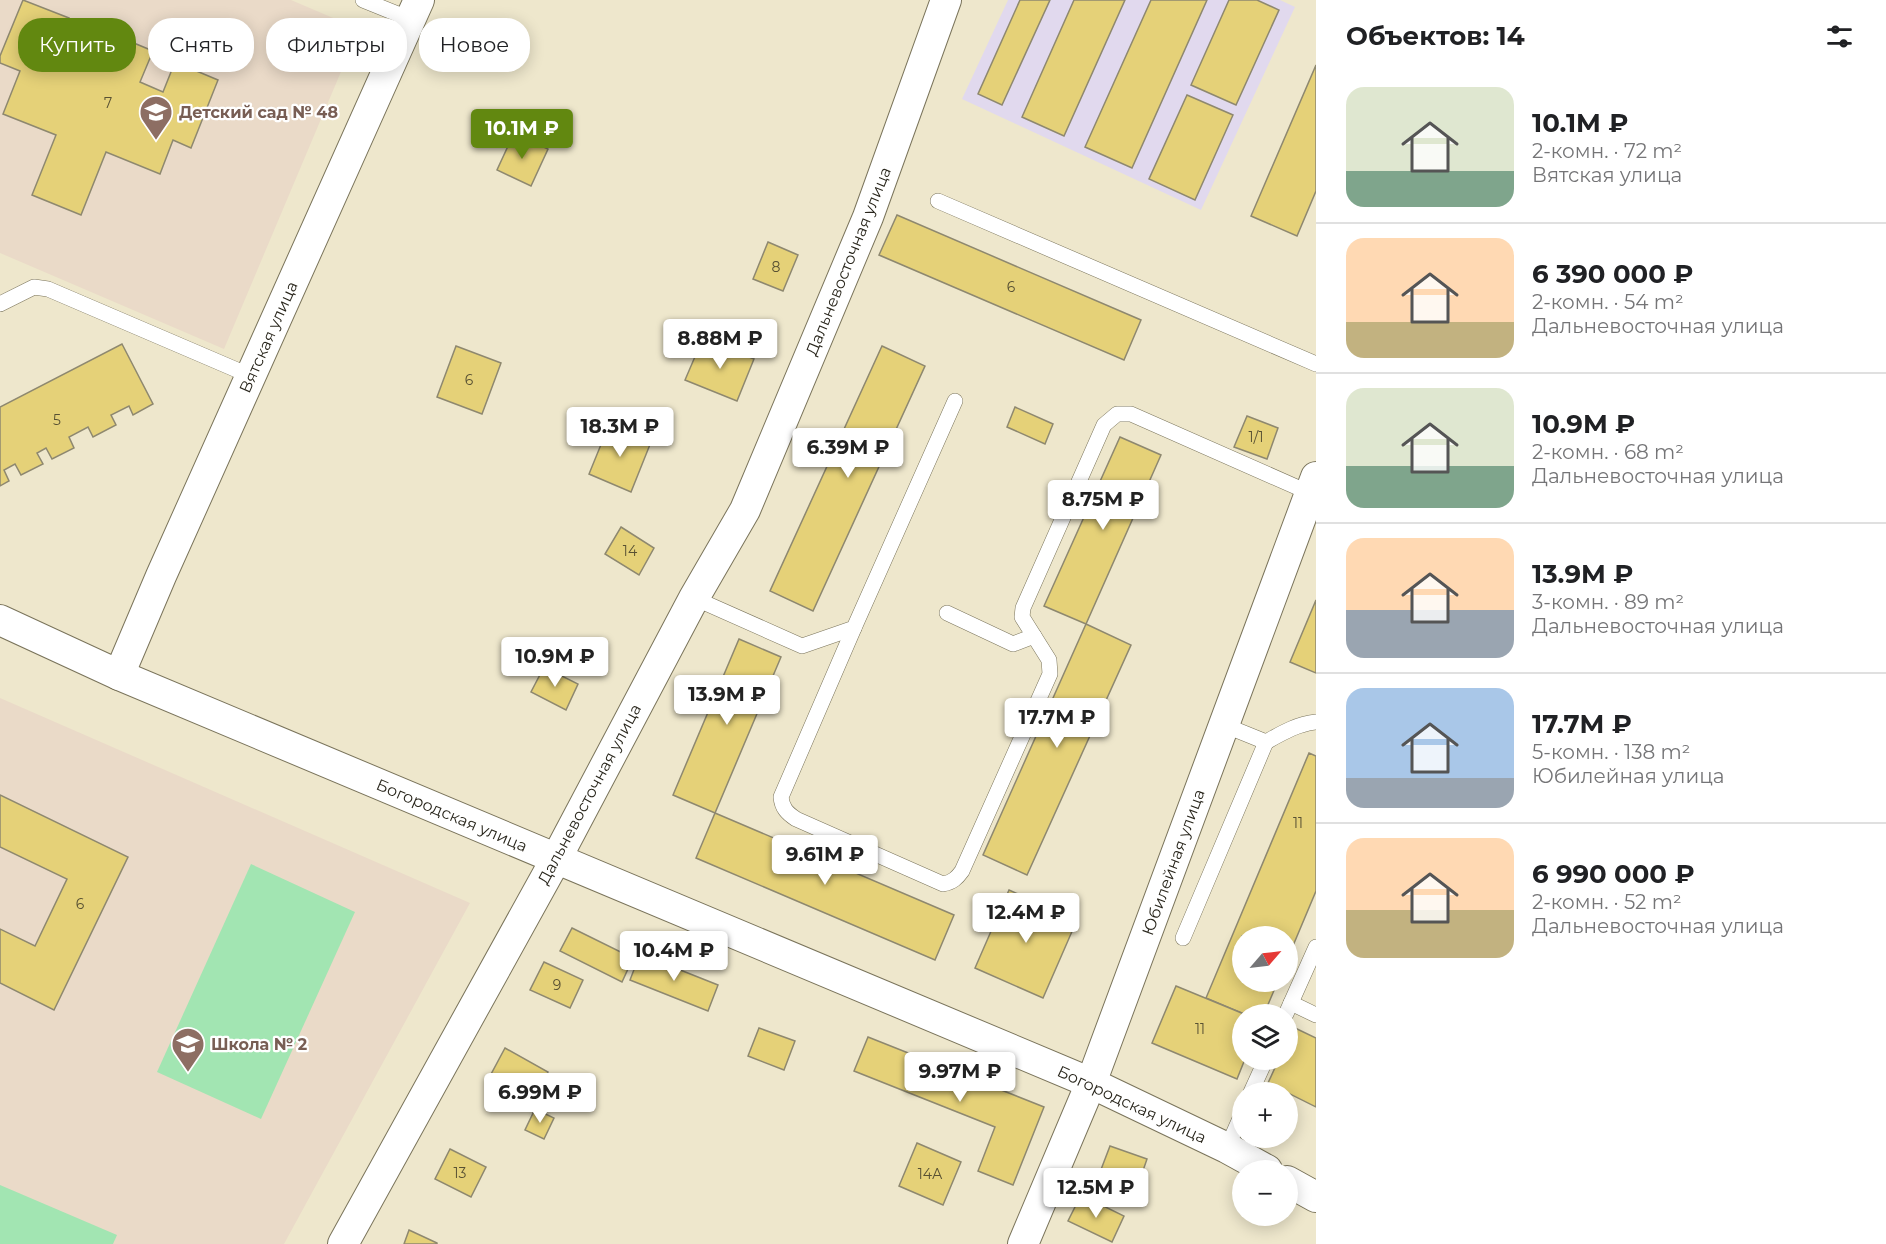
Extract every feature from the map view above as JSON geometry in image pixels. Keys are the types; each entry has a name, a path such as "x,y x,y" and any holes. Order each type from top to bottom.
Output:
{"street":[{"name":"Дальневосточная улица","path":"343,1244 556,859 694,598 750,499 868,217 946,0"},
{"name":"Вятская улица","path":"119,675 161,576 415,10"},
{"name":"Юбилейная улица","path":"1023,1244 1091,1083 1313,485"},
{"name":"Богородская улица","path":"0,620 119,675 1091,1083 1249,1160"},
{"path":"1298,1187 1316,1197"}],"lane":[{"path":"363,0 415,10"},
{"path":"938,201 1316,364"},
{"path":"0,304 34,287 48,289 251,376"},
{"path":"955,401 781,797 782,804 796,819 943,884 957,878 962,871 1050,674 1049,660 1022,617 1023,608 1104,425 1117,414 1131,414 1313,485"},
{"path":"694,598 802,646 855,628"},
{"path":"947,613 1013,644 1034,636"},
{"path":"1183,938 1266,742 1287,730 1316,722"},
{"path":"1224,725 1266,742"},
{"path":"1290,1004 1316,947"},
{"path":"1298,1010 1316,1015"},
{"path":"1227,1148 1232,1137"}],"shaded area":[{"name":"Детский сад № 48","path":"0,0 291,0 333,18 266,18 266,72 341,72 224,349 0,253"},
{"path":"1008,0 1280,0 1295,7 1201,210 962,99"},
{"name":"Школа № 2","path":"0,698 470,903 284,1244 0,1244"}],"green space":[{"path":"251,864 355,912 261,1119 157,1072"},
{"path":"0,1185 117,1235 113,1244 0,1244"}],"building":[{"path":"23,0 69,18 18,18 18,70 0,63 0,56"},
{"path":"1020,0 1050,0 1002,105 978,94"},
{"path":"1074,0 1125,0 1064,136 1022,117"},
{"path":"1151,0 1207,0 1132,168 1085,147"},
{"path":"1229,0 1257,0 1279,10 1236,105 1191,85"},
{"path":"136,44 148,49 148,63 140,82 163,92 171,72 199,72 218,80 191,148 173,140 160,174 106,152 81,215 32,195 56,135 3,114 20,72 136,72"},
{"path":"1316,65 1316,191 1297,236 1251,216"},
{"path":"1187,95 1233,115 1195,200 1149,179"},
{"path":"514,133 548,149 531,186 497,170"},
{"path":"897,215 1141,320 1124,360 879,255"},
{"path":"768,242 798,255 783,291 753,279"},
{"path":"703,338 754,359 737,401 685,380"},
{"path":"122,344 153,404 133,415 129,406 111,415 116,425 93,437 88,427 69,437 74,448 52,459 46,448 37,453 43,464 21,475 15,464 4,470 9,481 0,486 0,407"},
{"path":"456,346 501,363 482,414 437,397"},
{"path":"882,346 925,366 813,611 770,591"},
{"path":"1015,407 1053,424 1045,444 1007,427"},
{"path":"1247,416 1278,428 1267,459 1234,447"},
{"path":"609,425 651,442 631,492 589,474"},
{"path":"1120,437 1161,455 1086,624 1044,606"},
{"path":"621,527 654,548 639,575 605,554"},
{"path":"1316,600 1316,673 1290,662"},
{"path":"1086,624 1131,645 1027,875 983,855"},
{"path":"739,639 781,657 715,813 673,795"},
{"path":"544,667 578,684 566,710 531,692"},
{"path":"1309,753 1316,756 1316,891 1298,934 1298,926 1236,926"},
{"path":"0,795 128,857 54,1010 0,983 0,929 35,946 67,879 0,847"},
{"path":"715,813 954,915 935,960 696,858"},
{"path":"1009,890 1077,920 1043,998 975,968"},
{"path":"572,928 633,958 622,982 560,951"},
{"path":"1232,936 1232,992 1273,992 1268,1004 1232,1004 1232,1009 1206,998"},
{"path":"640,954 718,985 708,1011 630,980"},
{"path":"544,962 583,980 570,1008 530,990"},
{"path":"1176,986 1232,1009 1232,1070 1241,1070 1237,1079 1152,1043"},
{"path":"759,1028 795,1041 784,1070 748,1056"},
{"path":"1298,1029 1316,1038 1316,1107 1298,1098 1298,1082 1268,1082 1274,1070 1298,1070"},
{"path":"868,1037 1044,1107 1013,1185 978,1171 995,1127 854,1071"},
{"path":"505,1048 548,1072 532,1101 489,1078"},
{"path":"535,1109 554,1118 544,1139 525,1130"},
{"path":"917,1143 961,1162 943,1205 899,1186"},
{"path":"1110,1146 1147,1159 1135,1194 1097,1180"},
{"path":"450,1149 486,1167 471,1197 435,1179"},
{"path":"1081,1195 1124,1216 1112,1242 1068,1221"},
{"path":"409,1230 437,1243 437,1244 404,1244"}],"place":[{"name":"Детский сад № 48","path":"156,141"},
{"name":"Школа № 2","path":"188,1073"}]}
